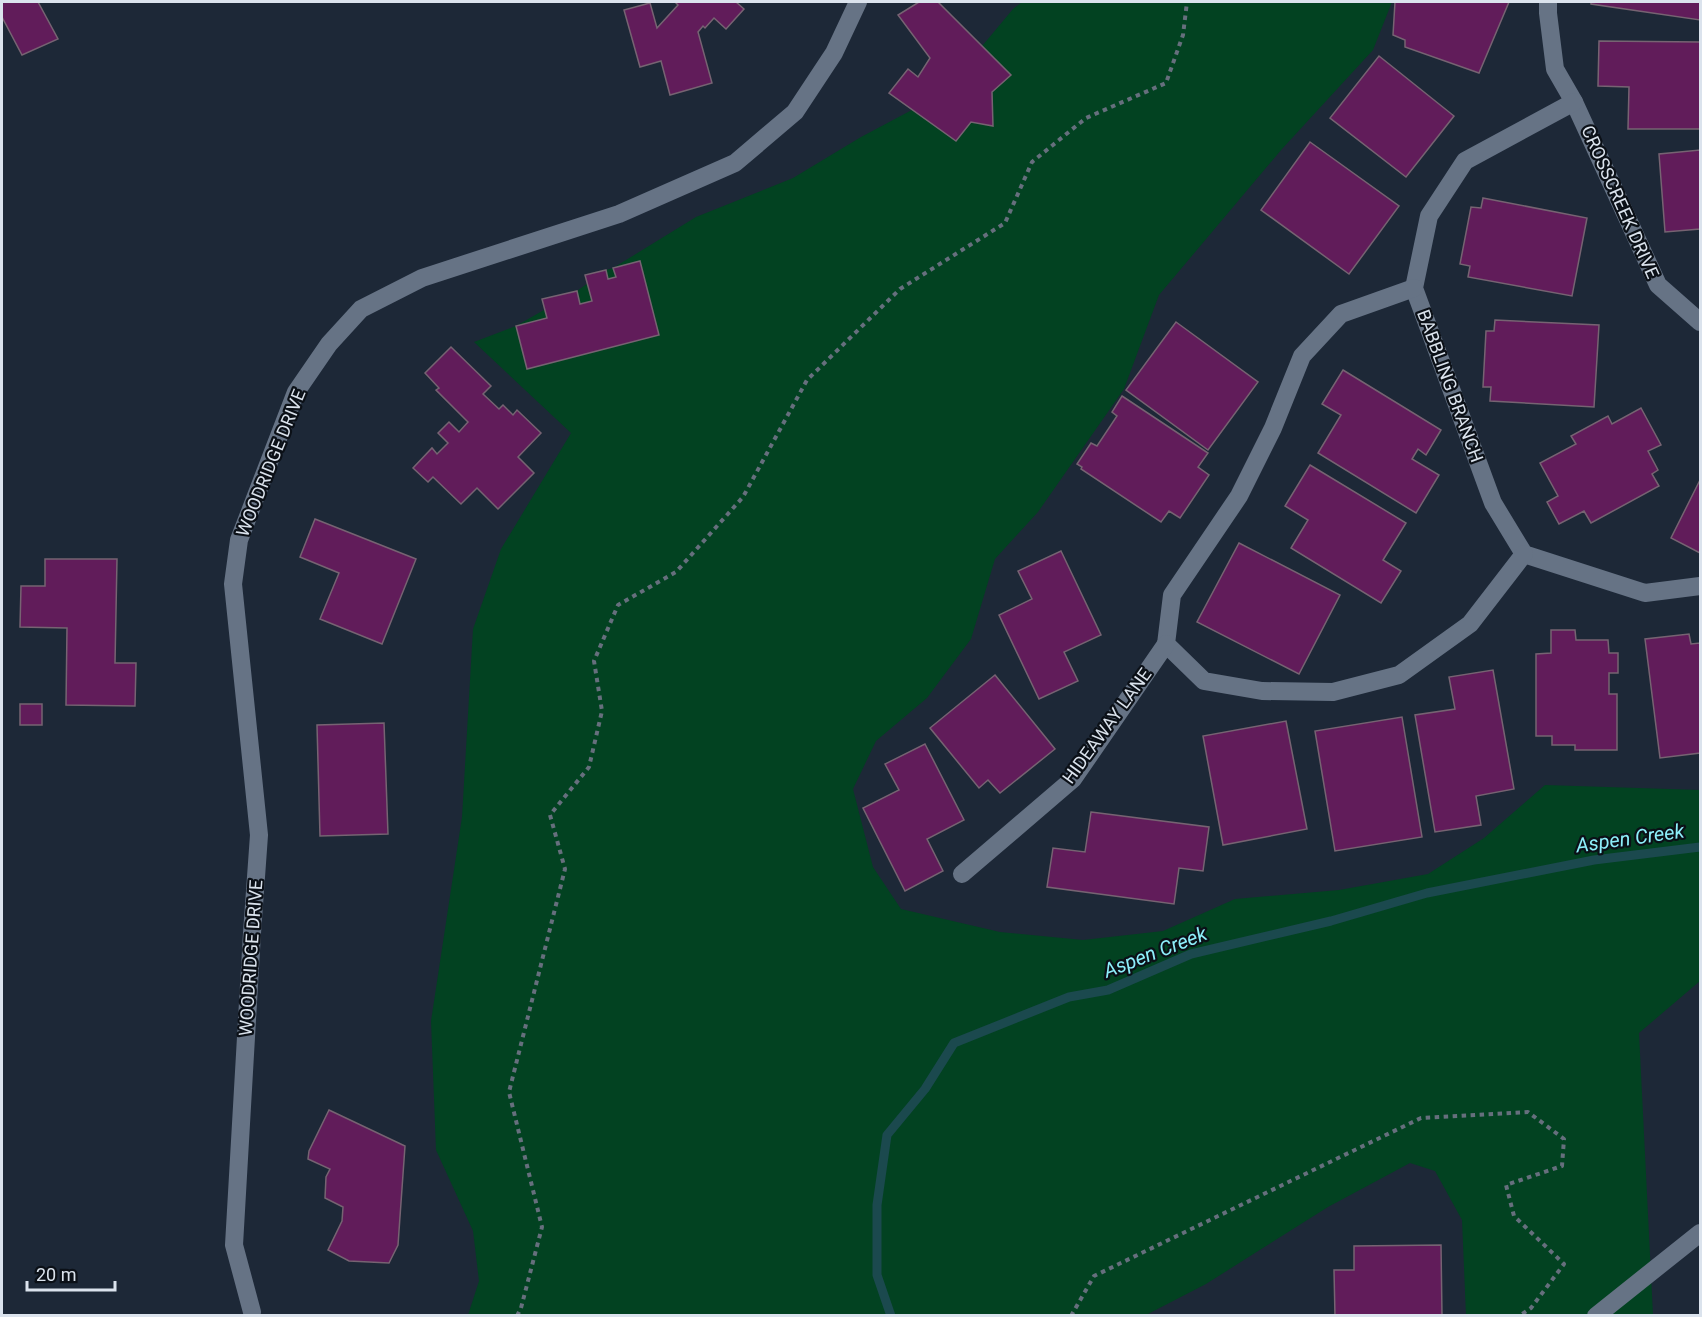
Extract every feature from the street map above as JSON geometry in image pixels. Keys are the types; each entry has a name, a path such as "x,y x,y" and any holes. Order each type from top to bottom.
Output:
{"street":[{"name":"WOODRIDGE DRIVE","path":"252,1312 234,1245 259,835 233,584 239,540 296,392 328,344 361,309 422,278 619,214 735,163 795,112 834,53 858,2"},
{"name":"CROSSCREEK DRIVE","path":"1548,2 1555,69 1575,102 1658,285 1701,322"},
{"name":"BABBLING BRANCH","path":"1524,554 1493,503 1414,288 1429,216 1465,161 1575,102"},
{"path":"1414,288 1341,314 1302,356 1273,428 1239,496 1172,595 1166,644 1204,681 1262,691 1333,692 1400,675 1470,624 1524,554 1645,593 1701,586"},
{"name":"HIDEAWAY LANE","path":"962,874 1073,779 1166,644"},
{"path":"1596,1316 1701,1233"}],"path":[{"path":"518,1316 542,1227 509,1092 565,869 550,815 589,767 602,711 594,661 618,605 676,572 743,497 807,380 900,289 1005,223 1032,162 1086,118 1166,82 1183,35 1187,2"},
{"path":"1071,1316 1094,1276 1421,1118 1528,1112 1564,1139 1562,1166 1506,1185 1514,1216 1564,1264 1531,1308 1519,1316"}],"green space":[{"path":"1022,2 1392,2 1373,50 1282,149 1159,295 1124,389 1038,512 995,559 971,639 927,698 876,741 853,789 873,867 901,909 1000,932 1083,940 1163,931 1235,899 1339,890 1428,874 1484,838 1545,785 1700,790 1700,981 1639,1033 1653,1315 1466,1315 1462,1220 1435,1171 1410,1163 1328,1207 1206,1284 1146,1315 468,1315 479,1281 473,1231 436,1150 431,1021 462,817 473,629 501,549 571,433 474,342 516,326 696,217 793,178 861,137 942,94 1013,9"}],"building":[{"path":"2,2 38,2 58,39 22,55 2,17"},
{"path":"675,2 736,2 744,9 726,29 714,18 698,32 712,83 670,95 661,61 640,67 624,10 650,3 657,28 678,5"},
{"path":"919,2 938,2 1011,75 992,92 993,126 971,122 956,141 889,93 908,69 918,77 930,58 898,15"},
{"path":"1395,2 1509,2 1479,73 1405,47 1405,40 1393,35"},
{"path":"1591,2 1700,2 1700,20 1591,4"},
{"path":"1599,41 1700,42 1700,129 1628,129 1629,87 1598,86"},
{"path":"1379,56 1454,116 1406,177 1330,118"},
{"path":"1310,142 1399,206 1349,274 1261,210"},
{"path":"1700,150 1700,229 1665,232 1659,154"},
{"path":"1483,198 1587,218 1572,296 1468,277 1470,266 1460,264 1471,207 1481,208"},
{"path":"640,261 659,335 527,369 516,326 547,318 542,299 577,291 580,304 592,301 585,275 606,270 608,279 616,277 613,268"},
{"path":"1495,320 1599,325 1594,407 1490,401 1491,387 1483,387 1486,331 1494,331"},
{"path":"1176,322 1258,382 1208,450 1126,390"},
{"path":"451,347 491,386 483,394 499,409 503,405 513,415 517,410 541,433 518,457 534,473 498,509 477,488 461,504 433,477 428,482 413,468 432,448 437,454 448,443 438,433 449,422 459,432 468,422 436,390 439,388 425,373"},
{"path":"1343,370 1441,430 1426,455 1418,449 1412,459 1439,475 1416,513 1318,453 1341,415 1322,404"},
{"path":"1122,396 1208,453 1198,467 1209,475 1180,518 1169,511 1161,522 1081,469 1082,467 1077,464 1091,443 1097,446 1117,416 1112,412"},
{"path":"1641,408 1661,445 1648,451 1658,470 1652,474 1659,486 1591,523 1584,511 1559,524 1547,502 1558,496 1540,463 1576,444 1571,436 1608,416 1612,424"},
{"path":"1310,465 1406,523 1383,560 1401,571 1381,603 1291,548 1308,520 1285,506"},
{"path":"1700,480 1700,553 1671,538"},
{"path":"315,519 416,559 382,644 320,619 339,573 300,557"},
{"path":"1239,543 1340,595 1299,674 1197,622"},
{"path":"1061,551 1101,635 1064,652 1078,681 1039,699 999,615 1032,599 1018,571"},
{"path":"45,559 117,559 115,663 136,663 135,706 66,705 67,628 20,627 21,586 45,586"},
{"path":"1551,630 1575,630 1576,640 1608,640 1609,653 1618,653 1618,673 1609,673 1609,694 1617,694 1617,750 1575,750 1575,745 1552,745 1552,736 1536,736 1536,654 1551,653"},
{"path":"1689,634 1691,644 1700,643 1700,753 1660,758 1645,639"},
{"path":"1493,670 1514,789 1476,796 1481,825 1435,832 1415,715 1455,709 1449,677"},
{"path":"995,675 1055,749 1000,793 988,780 979,788 930,728"},
{"path":"20,704 42,704 42,725 20,725"},
{"path":"1402,717 1422,837 1335,851 1315,731"},
{"path":"1286,721 1307,829 1223,845 1203,736"},
{"path":"384,723 388,834 320,836 317,725"},
{"path":"925,744 964,820 927,839 943,871 905,891 863,808 899,790 885,764"},
{"path":"1091,812 1209,827 1203,871 1179,868 1174,904 1047,887 1053,848 1085,852"},
{"path":"329,1110 405,1146 398,1245 389,1263 349,1261 328,1250 342,1221 343,1207 325,1198 326,1177 330,1169 308,1159 309,1151"},
{"path":"1441,1245 1442,1316 1335,1316 1334,1270 1354,1270 1354,1246"}],"waterway":[{"name":"Aspen Creek","path":"891,1316 877,1275 877,1205 887,1135 925,1089 954,1043 1069,997 1108,990 1191,954 1331,921 1427,893 1594,860 1700,847"}]}
